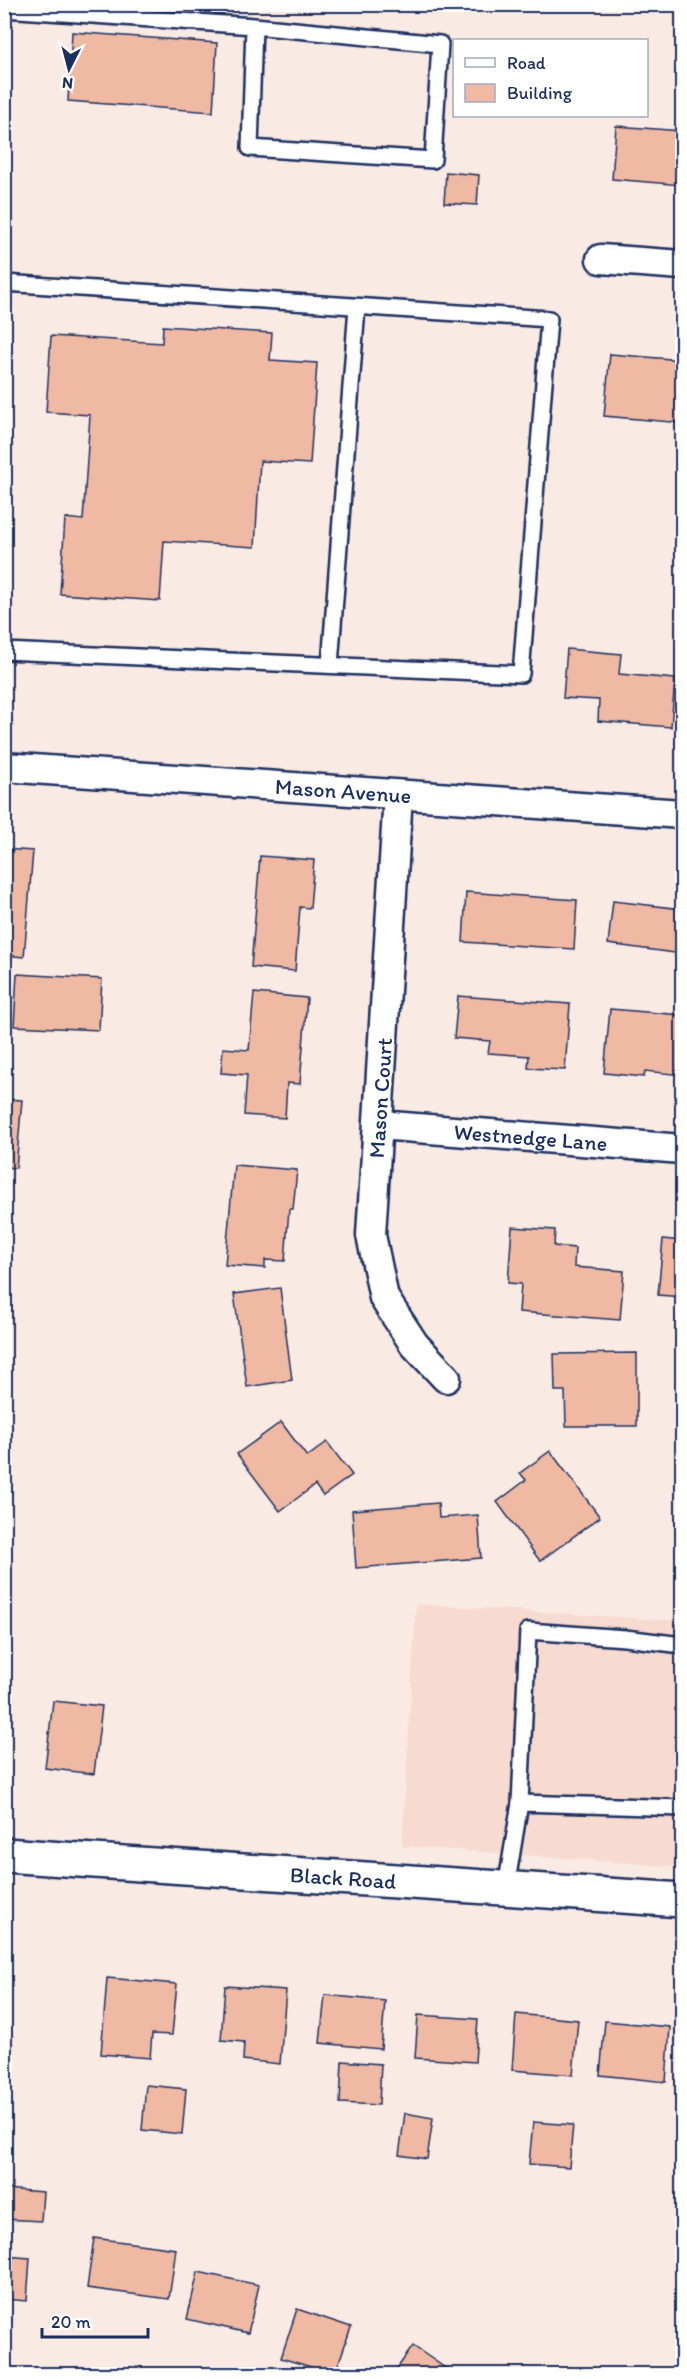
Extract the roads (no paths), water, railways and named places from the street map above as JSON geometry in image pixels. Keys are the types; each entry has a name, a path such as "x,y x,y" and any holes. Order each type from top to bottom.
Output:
{"main road":[{"name":"Black Road","path":"4,1855 682,1900"}],"street":[{"path":"601,259 682,265"},
{"name":"Mason Avenue","path":"4,767 682,814"},
{"name":"Mason Court","path":"398,795 371,1235 384,1298 414,1344 446,1378"},
{"name":"Westnedge Lane","path":"379,1125 682,1149"}],"lane":[{"path":"4,9 254,26 440,44 433,160 250,148 254,26"},
{"path":"4,283 549,319 521,674 4,651"},
{"path":"330,665 357,307"},
{"path":"506,1888 520,1803 528,1630 682,1645"},
{"path":"520,1803 682,1808"}]}
